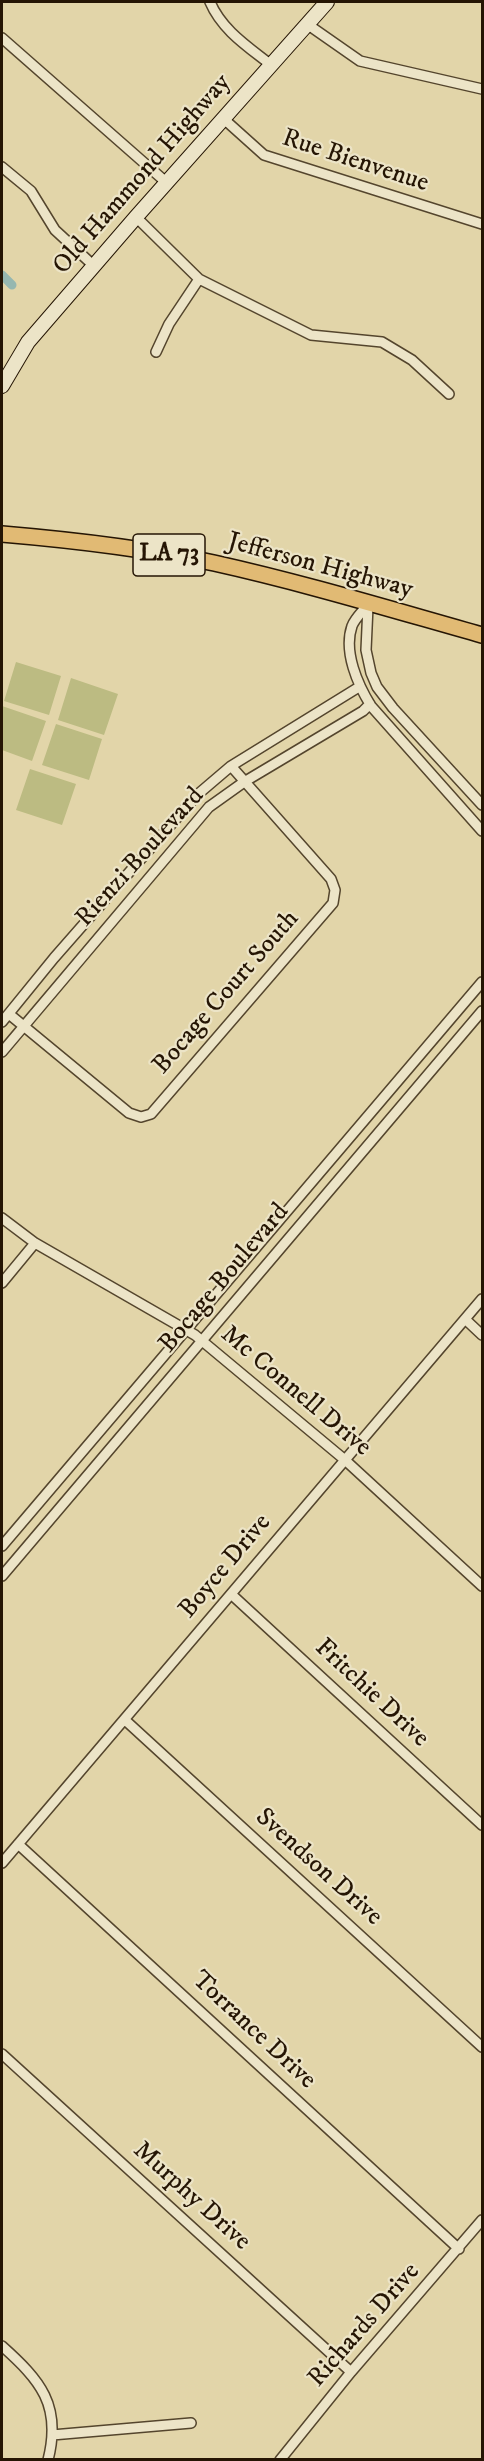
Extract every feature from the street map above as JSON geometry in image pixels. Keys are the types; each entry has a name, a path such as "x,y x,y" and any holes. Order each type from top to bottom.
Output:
{"main road":[{"name":"Old Hammond Highway","path":"2,386 28,342 327,2"},
{"name":"Jefferson Highway","path":"2,534 83,541 175,556 254,573 483,635"}],"street":[{"path":"210,2 220,21 238,39 271,65"},
{"path":"307,24 360,61 483,89"},
{"path":"2,38 167,183"},
{"name":"Rue Bienvenue","path":"225,120 264,155 483,225"},
{"path":"2,166 31,191 55,230 94,266"},
{"path":"136,217 200,279 311,335 382,342 412,360 450,394"},
{"path":"156,352 169,324 200,279"},
{"path":"369,603 352,626 352,665 359,687 370,704 483,831"},
{"path":"369,603 366,650 377,687 393,708 483,806"},
{"name":"Rienzi Boulevard","path":"2,1022 54,958 197,795 231,766 359,687"},
{"name":"Rienzi Boulevard","path":"2,1052 209,807 244,782 363,711 370,704"},
{"path":"231,766 244,782"},
{"name":"Bocage Court South","path":"24,1026 129,1113 141,1117 151,1114 333,903 336,890 331,879 244,782"},
{"name":"Bocage Boulevard","path":"2,1546 483,982"},
{"name":"Bocage Boulevard","path":"2,1576 483,1011"},
{"path":"9,1014 24,1026"},
{"name":"Mc Connell Drive","path":"2,1218 35,1243 186,1330 201,1341 345,1460 483,1586"},
{"path":"2,1283 35,1243"},
{"name":"Boyce Drive","path":"2,1863 483,1299"},
{"path":"465,1319 483,1335"},
{"name":"Fritchie Drive","path":"231,1594 483,1826"},
{"name":"Svendson Drive","path":"124,1720 483,2047"},
{"name":"Torrance Drive","path":"18,1844 459,2249"},
{"name":"Murphy Drive","path":"2,2054 351,2372"},
{"name":"Richards Drive","path":"280,2460 351,2372 483,2220"},
{"path":"2,2346 30,2372 43,2390 52,2413 52,2435 48,2460"},
{"path":"52,2435 191,2423"}],"shaded area":[{"path":"16,662 61,676 49,715 4,701"},
{"path":"71,678 118,694 104,735 58,720"},
{"path":"2,706 46,721 32,761 2,750"},
{"path":"56,724 102,739 89,780 42,765"},
{"path":"30,769 76,784 62,825 16,810"}],"waterway":[{"path":"2,275 12,285"}]}
